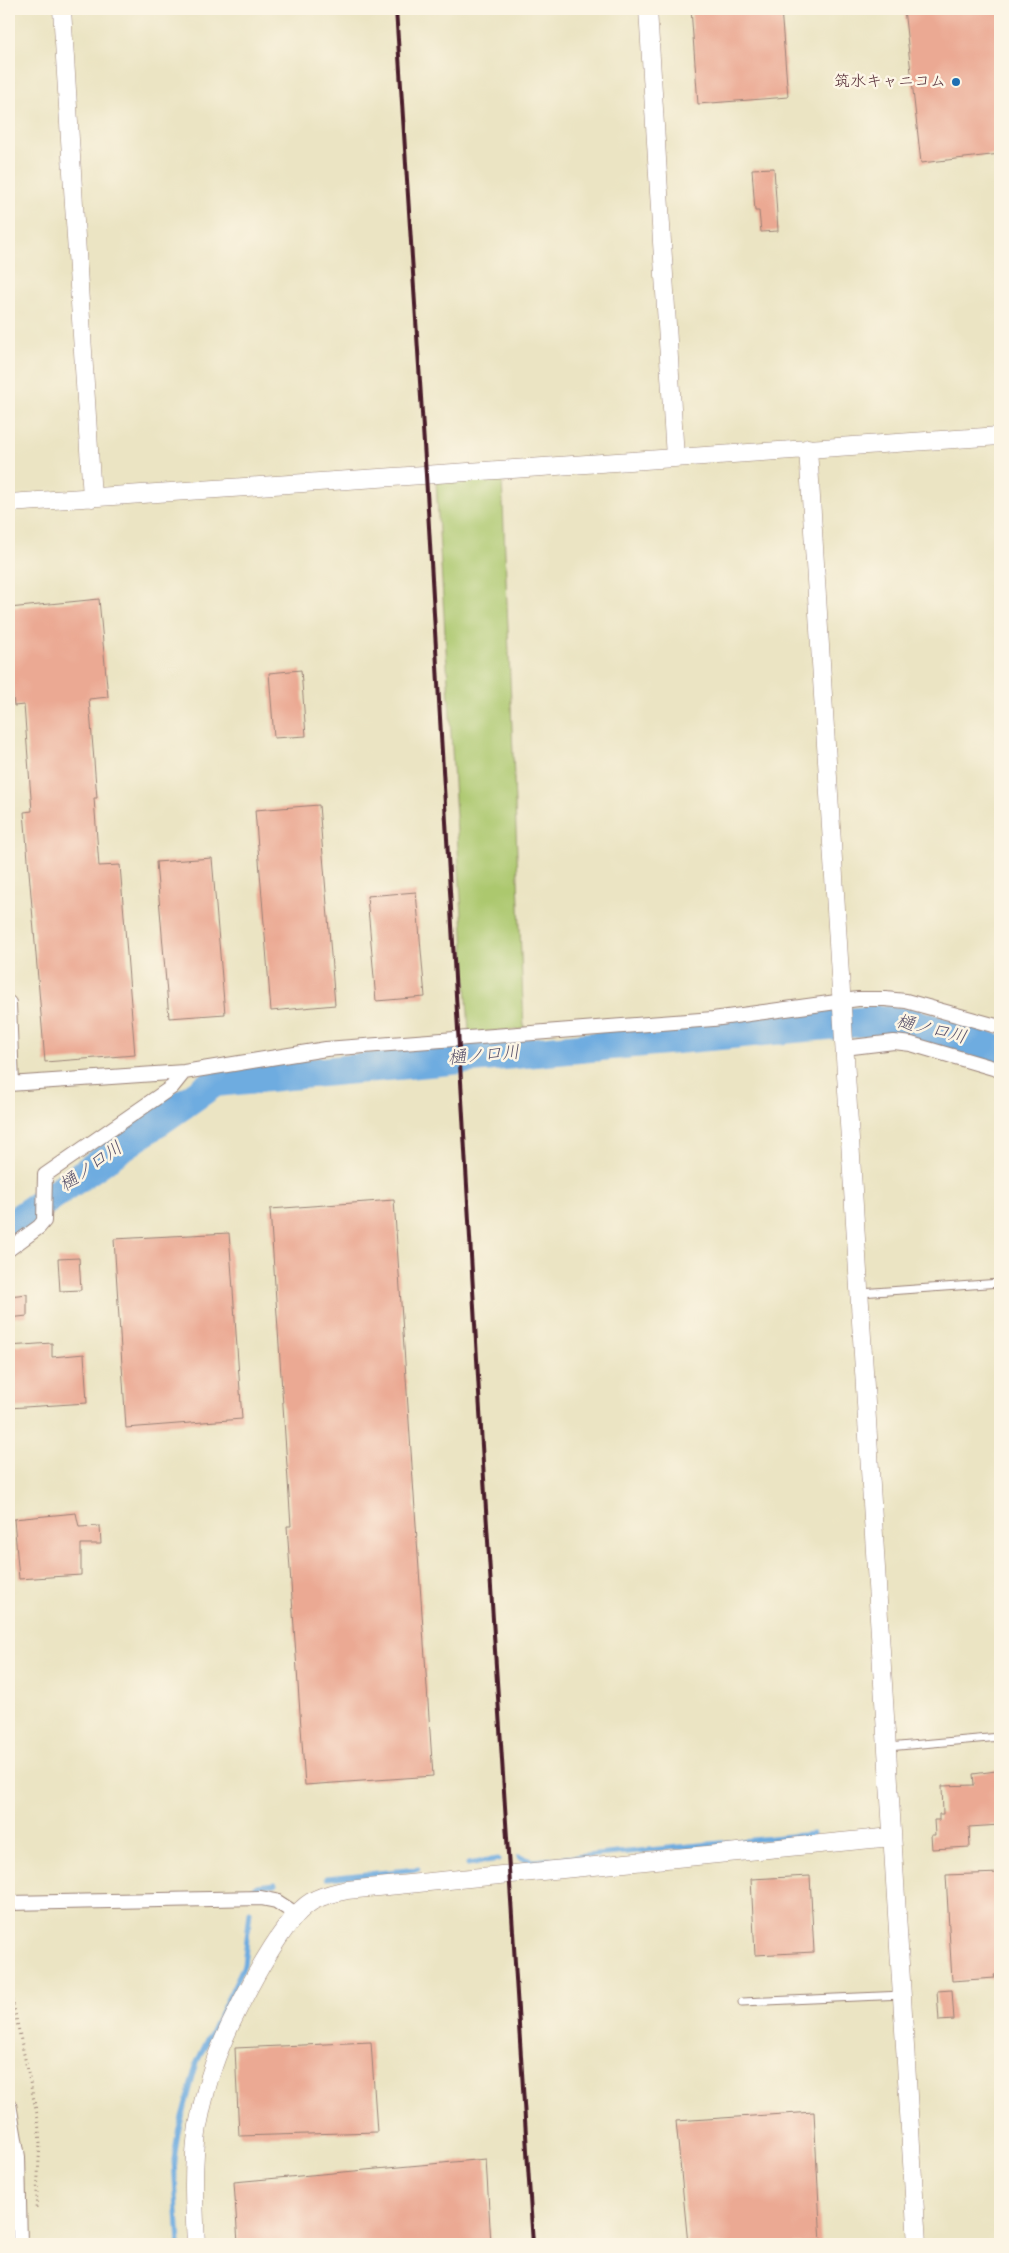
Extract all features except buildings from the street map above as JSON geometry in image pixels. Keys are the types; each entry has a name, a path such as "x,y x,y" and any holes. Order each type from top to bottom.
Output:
{"street":[{"path":"62,9 92,498"},
{"path":"648,9 675,458"},
{"path":"9,503 1000,436"},
{"path":"808,448 917,2244"},
{"path":"9,1003 10,1084 184,1072 326,1049 713,1019 841,1006 867,999 906,1001 1000,1027"},
{"path":"843,1043 894,1042 911,1044 1000,1070"},
{"path":"9,1249 40,1228 46,1214 45,1175 172,1087 184,1072"},
{"path":"196,2244 194,2170 198,2128 204,2097 227,2032 267,1957 296,1914 311,1902 329,1893 347,1890 892,1837"},
{"path":"9,1903 261,1898 276,1901 296,1914"},
{"path":"9,2104 18,2157 20,2244"}],"lane":[{"path":"860,1293 1000,1283"},
{"path":"887,1747 1000,1737"},
{"path":"742,2002 903,1995"}],"path":[{"path":"9,1985 38,2119 40,2143 35,2216"}],"green space":[{"path":"502,478 524,1029 469,1033 436,482"}],"waterway":[{"name":"樋ノ口川","path":"9,1226 215,1082 881,1020 916,1024 1000,1050"},
{"path":"519,1857 534,1861 813,1834"},
{"path":"468,1864 498,1859"},
{"path":"327,1878 418,1869"},
{"path":"252,1890 257,1886 275,1884"},
{"path":"179,2244 174,2160 178,2132 197,2062 244,1965 250,1912"}],"railway":[{"path":"396,9 426,475 483,1463 533,2244"}],"place":[{"name":"筑水キャニコム","path":"956,82"}]}
